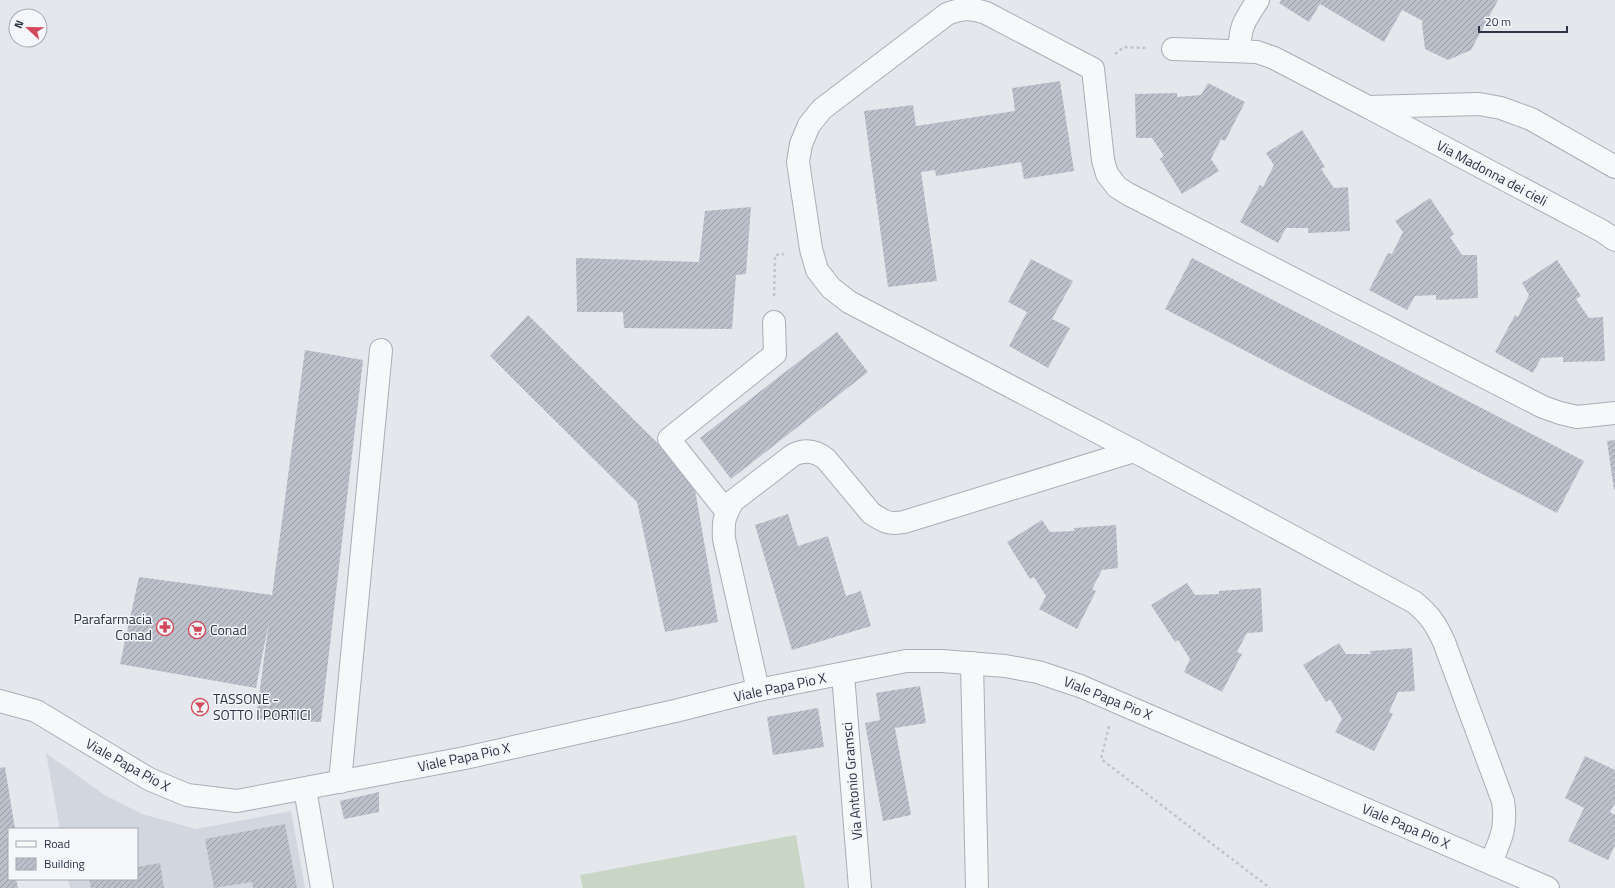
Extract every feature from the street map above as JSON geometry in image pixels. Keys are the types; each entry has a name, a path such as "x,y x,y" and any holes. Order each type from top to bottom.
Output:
{"street":[{"path":"1240,50 1239,36 1243,24 1258,0"},
{"path":"1491,862 1503,834 1505,816 1503,801 1438,627 1428,614 1414,602 1134,451 849,302 831,288 817,270 810,249 798,162 801,144 810,125 822,109 947,14 960,10 972,9 986,13 1093,69 1103,160 1108,174 1117,187 1543,407 1560,414 1577,417 1615,414"},
{"name":"Via Madonna dei cieli","path":"1173,49 1240,50 1257,52 1274,58 1602,231 1615,240"},
{"name":"Via Madonna dei cieli","path":"1368,107 1479,104 1501,108 1530,120 1615,167"},
{"path":"727,512 669,439 775,354 774,322"},
{"path":"340,782 381,350"},
{"path":"758,690 724,539 723,522 733,501 793,455 800,452 819,453 826,459 871,513 880,519 893,524 904,522 1134,451"},
{"name":"Viale Papa Pio X","path":"0,701 36,711 149,780 187,795 237,801 497,751 676,712 758,690 906,661 942,661 1004,666 1038,672 1080,686 1491,862 1548,888"},
{"path":"972,663 977,888"},
{"name":"Via Antonio Gramsci","path":"843,674 860,888"},
{"path":"304,789 322,888"}],"path":[{"path":"1093,69 1124,47 1173,49"},
{"path":"774,322 775,255 810,249"},
{"path":"1116,701 1101,759 1270,888"}],"shaded area":[{"path":"46,753 103,794 142,814 196,829 291,811 305,888 70,888 68,880 138,880 138,828 60,828"}],"green space":[{"path":"796,835 805,888 583,888 580,875"}],"building":[{"path":"1281,0 1498,0 1471,50 1448,60 1425,49 1422,24 1423,21 1402,10 1384,42 1320,4 1309,22 1279,3"},
{"path":"1060,81 1074,171 1024,179 1021,162 936,176 935,170 921,172 937,281 888,287 864,111 913,105 916,126 1015,111 1012,88"},
{"path":"1208,83 1245,102 1225,141 1221,139 1211,159 1219,171 1182,194 1160,159 1164,156 1152,138 1136,138 1135,94 1177,93 1177,97 1201,95"},
{"path":"1302,130 1325,167 1321,169 1334,188 1348,187 1350,231 1308,233 1308,228 1286,228 1278,243 1240,222 1260,185 1263,187 1274,165 1266,153"},
{"path":"1430,198 1454,234 1450,237 1462,255 1477,255 1478,298 1436,300 1436,295 1415,296 1407,310 1369,290 1388,253 1392,254 1403,232 1395,221"},
{"path":"751,207 746,274 736,275 732,329 624,328 623,312 577,312 576,258 699,262 705,211"},
{"path":"1192,258 1584,461 1557,513 1165,309"},
{"path":"1031,259 1073,281 1052,319 1070,328 1048,368 1009,346 1027,312 1008,302"},
{"path":"1557,260 1581,296 1576,299 1589,318 1603,317 1605,361 1563,362 1563,357 1541,358 1533,373 1495,352 1515,315 1518,317 1529,295 1522,283"},
{"path":"528,315 693,478 718,622 665,632 637,502 490,356"},
{"path":"837,332 868,372 731,479 700,438"},
{"path":"305,350 363,360 321,722 256,719 269,621 256,688 120,664 139,577 272,595"},
{"path":"1615,440 1615,490 1614,490 1607,441"},
{"path":"788,514 798,546 828,536 846,596 861,591 871,626 792,650 755,525"},
{"path":"1042,520 1050,532 1074,531 1074,528 1116,525 1118,568 1102,570 1092,589 1096,591 1077,629 1039,609 1046,596 1034,577 1030,579 1007,542"},
{"path":"1187,583 1195,595 1219,594 1219,591 1261,588 1263,632 1247,633 1237,652 1242,654 1222,692 1184,672 1190,659 1178,640 1175,642 1151,605"},
{"path":"1339,643 1346,654 1371,654 1370,651 1412,648 1415,691 1398,692 1389,712 1393,714 1374,751 1335,732 1342,719 1330,699 1326,702 1303,665"},
{"path":"920,686 926,723 895,728 911,815 883,821 865,723 880,720 876,693"},
{"path":"818,708 824,747 773,755 767,717"},
{"path":"1585,756 1615,770 1615,803 1610,812 1615,815 1615,845 1608,860 1568,841 1584,808 1565,798"},
{"path":"5,767 15,828 8,828 7,835 8,880 16,880 18,888 0,888 0,768"},
{"path":"379,792 379,812 344,819 340,801"},
{"path":"285,824 297,888 253,888 252,882 214,888 205,839"},
{"path":"160,863 164,888 91,888 89,880 138,880 138,867"}],"place":[{"name":"Parafarmacia Conad","path":"165,627"},
{"name":"Conad","path":"197,630"},
{"name":"TASSONE - SOTTO I PORTICI","path":"200,707"}]}
